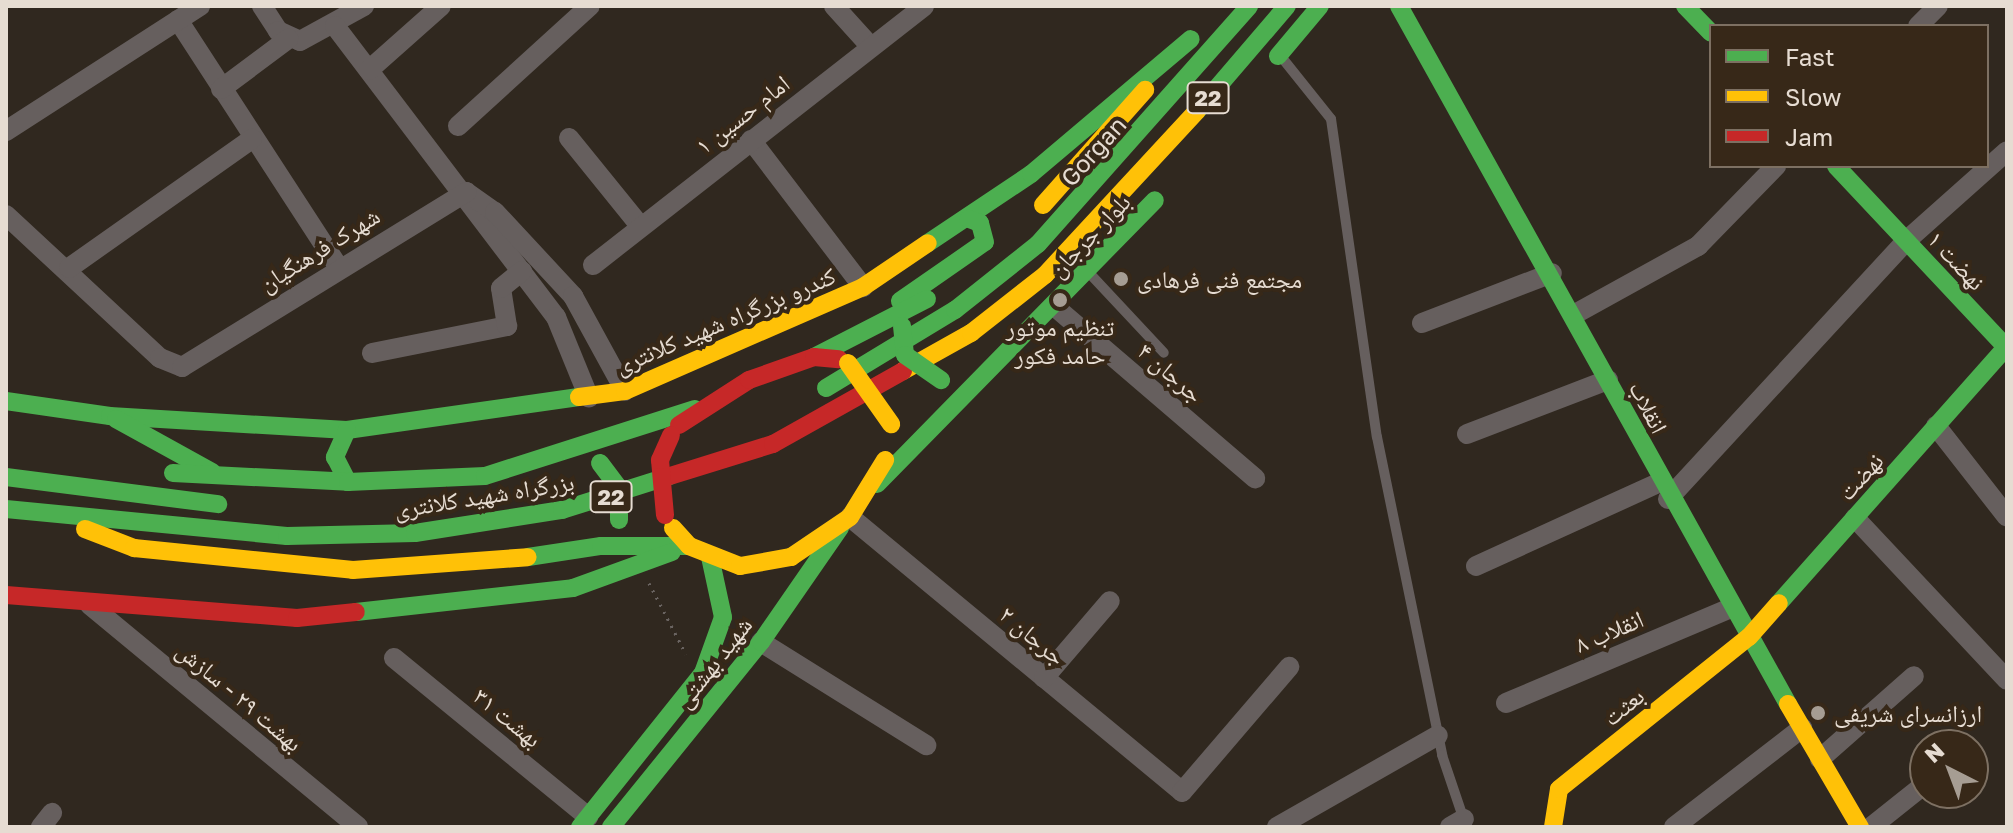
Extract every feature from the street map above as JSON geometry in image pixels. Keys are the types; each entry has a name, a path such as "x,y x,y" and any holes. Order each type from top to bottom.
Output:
{"main road":[{"path":"1023,223 1223,6"},
{"name":"Gorgan","path":"803,400 955,310 1038,244 1109,172 1249,6"},
{"name":"بزرگراه شهید کلانتری","path":"6,509 287,536 415,533 562,510 692,474 787,438 971,333 1045,275 1129,191 1287,6"},
{"path":"1259,78 1320,6"},
{"name":"انقلاب","path":"1399,6 1575,314 1664,490 1860,827"},
{"path":"1685,6 1709,31"},
{"name":"کندرو بزرگراه شهید کلانتری","path":"6,401 110,416 347,430 625,391 863,287 969,219 1191,39"},
{"name":"۱ نهضت","path":"1838,168 2007,347"},
{"name":"بلوار جرجان","path":"877,484 1005,358 1170,182"},
{"path":"820,354 985,242 980,223 969,219"},
{"path":"820,354 848,363 891,424 877,484 848,519 791,557 762,565 710,557 689,546 665,515 660,460 671,435 695,409 820,354 905,319 1004,241"},
{"path":"905,319 905,355 941,380 1005,358"},
{"name":"نهضت","path":"1749,637 2007,347"},
{"name":"بزرگراه شهید کلانتری","path":"146,470 224,478 348,482 485,476 570,453 695,409"},
{"path":"110,416 224,478"},
{"path":"347,430 335,457 348,482"},
{"name":"بزرگراه شهید کلانتری","path":"568,485 725,436"},
{"path":"570,453 600,463 619,488 619,520 601,546"},
{"path":"6,477 238,506"},
{"name":"بزرگراه شهید کلانتری","path":"335,513 475,501"},
{"name":"بزرگراه شهید کلانتری","path":"41,513 134,548 353,570 485,563 601,546 689,546"},
{"name":"شهید بهشتی","path":"611,827 761,642 848,519"},
{"path":"6,595 90,605 297,618 413,610 573,588 689,546"},
{"name":"شهید بهشتی","path":"584,822 703,673 723,617 710,557"},
{"name":"بعثت","path":"1553,827 1559,789 1749,637"}],"street":[{"path":"6,131 200,6"},
{"path":"262,6 288,39"},
{"path":"221,89 288,39 314,38 364,6"},
{"path":"369,70 441,6"},
{"path":"458,126 590,6"},
{"path":"834,6 871,47"},
{"name":"امام حسین ۱","path":"593,265 924,6"},
{"path":"1920,24 1938,6"},
{"path":"178,20 252,139 338,266"},
{"path":"335,26 466,192 480,222 556,317 589,398"},
{"path":"569,138 641,227"},
{"path":"69,268 252,139"},
{"path":"751,140 863,287"},
{"path":"1989,167 2007,151"},
{"path":"1575,314 1698,246 1774,168"},
{"path":"1476,566 1664,490 1787,370 1906,241 1988,168"},
{"path":"466,192 495,212 573,296 625,391"},
{"name":"شهرک فرهنگیان","path":"6,215 69,268 160,358 182,367 338,266 466,192"},
{"path":"372,353 507,326 501,288 522,271"},
{"path":"1422,323 1552,273"},
{"name":"۴ جرجان","path":"1054,306 1255,478"},
{"path":"1467,434 1608,380"},
{"path":"1936,426 2007,517"},
{"path":"1855,518 2007,680"},
{"name":"جرجان ۲","path":"848,519 1182,792 1289,667"},
{"path":"1044,678 1110,601"},
{"name":"بهشت ۲۹ - سازش","path":"90,605 358,827"},
{"name":"۸ انقلاب","path":"1506,703 1731,608"},
{"path":"761,642 926,745"},
{"name":"بهشت ۳۱","path":"394,658 584,822"},
{"path":"1820,759 1914,676"},
{"path":"1674,827 1708,804 1802,728"},
{"path":"1277,827 1438,735"},
{"path":"1871,827 1909,797"}],"lane":[{"path":"1279,55 1331,119 1377,437 1438,735 1460,824"},
{"path":"1088,272 1164,353"}],"path":[{"path":"643,563 654,602 703,673"}],"traffic: fast":[{"path":"826,388 955,310 1038,244 1249,6"},
{"path":"1197,111 1287,6"},
{"path":"1278,56 1320,6"},
{"path":"1399,6 1788,704"},
{"path":"1685,6 1709,31"},
{"path":"928,243 1031,174 1191,39"},
{"path":"1838,168 2006,347"},
{"path":"877,484 1155,200"},
{"path":"900,301 985,242 980,223 969,219"},
{"path":"814,357 927,299"},
{"path":"902,326 905,355 941,380"},
{"path":"1779,603 2007,346"},
{"path":"6,401 110,416 347,430 579,397"},
{"path":"173,473 348,482 485,476 695,409"},
{"path":"116,419 212,472"},
{"path":"347,430 335,457 348,482"},
{"path":"600,463 619,488 619,520"},
{"path":"6,509 287,536 415,533 562,510 670,476"},
{"path":"6,477 218,504"},
{"path":"611,827 761,642 840,528"},
{"path":"528,557 601,546 689,546"},
{"path":"356,612 573,588 672,552"},
{"path":"580,827 703,673 723,617 710,557"}],"traffic: slow":[{"path":"1043,205 1145,90"},
{"path":"903,371 971,333 1045,275 1197,111"},
{"path":"579,397 625,391 863,287 928,243"},
{"path":"848,363 891,424"},
{"path":"673,528 689,546 740,566 791,557 850,517 885,460"},
{"path":"85,529 134,548 353,570 528,557"},
{"path":"1553,827 1559,789 1749,637 1779,603"},
{"path":"1788,704 1860,827"}],"traffic: jam":[{"path":"679,425 749,380 814,357 839,359"},
{"path":"670,476 773,444 903,371"},
{"path":"665,515 660,460 671,435"},
{"path":"6,595 297,618 356,612"}],"place":[{"name":"مجتمع فنی فرهادی","path":"1121,279"},
{"name":"تنظیم موتور حامد فکور","path":"1060,300"},
{"name":"ارزانسرای شریفی","path":"1818,713"}]}
